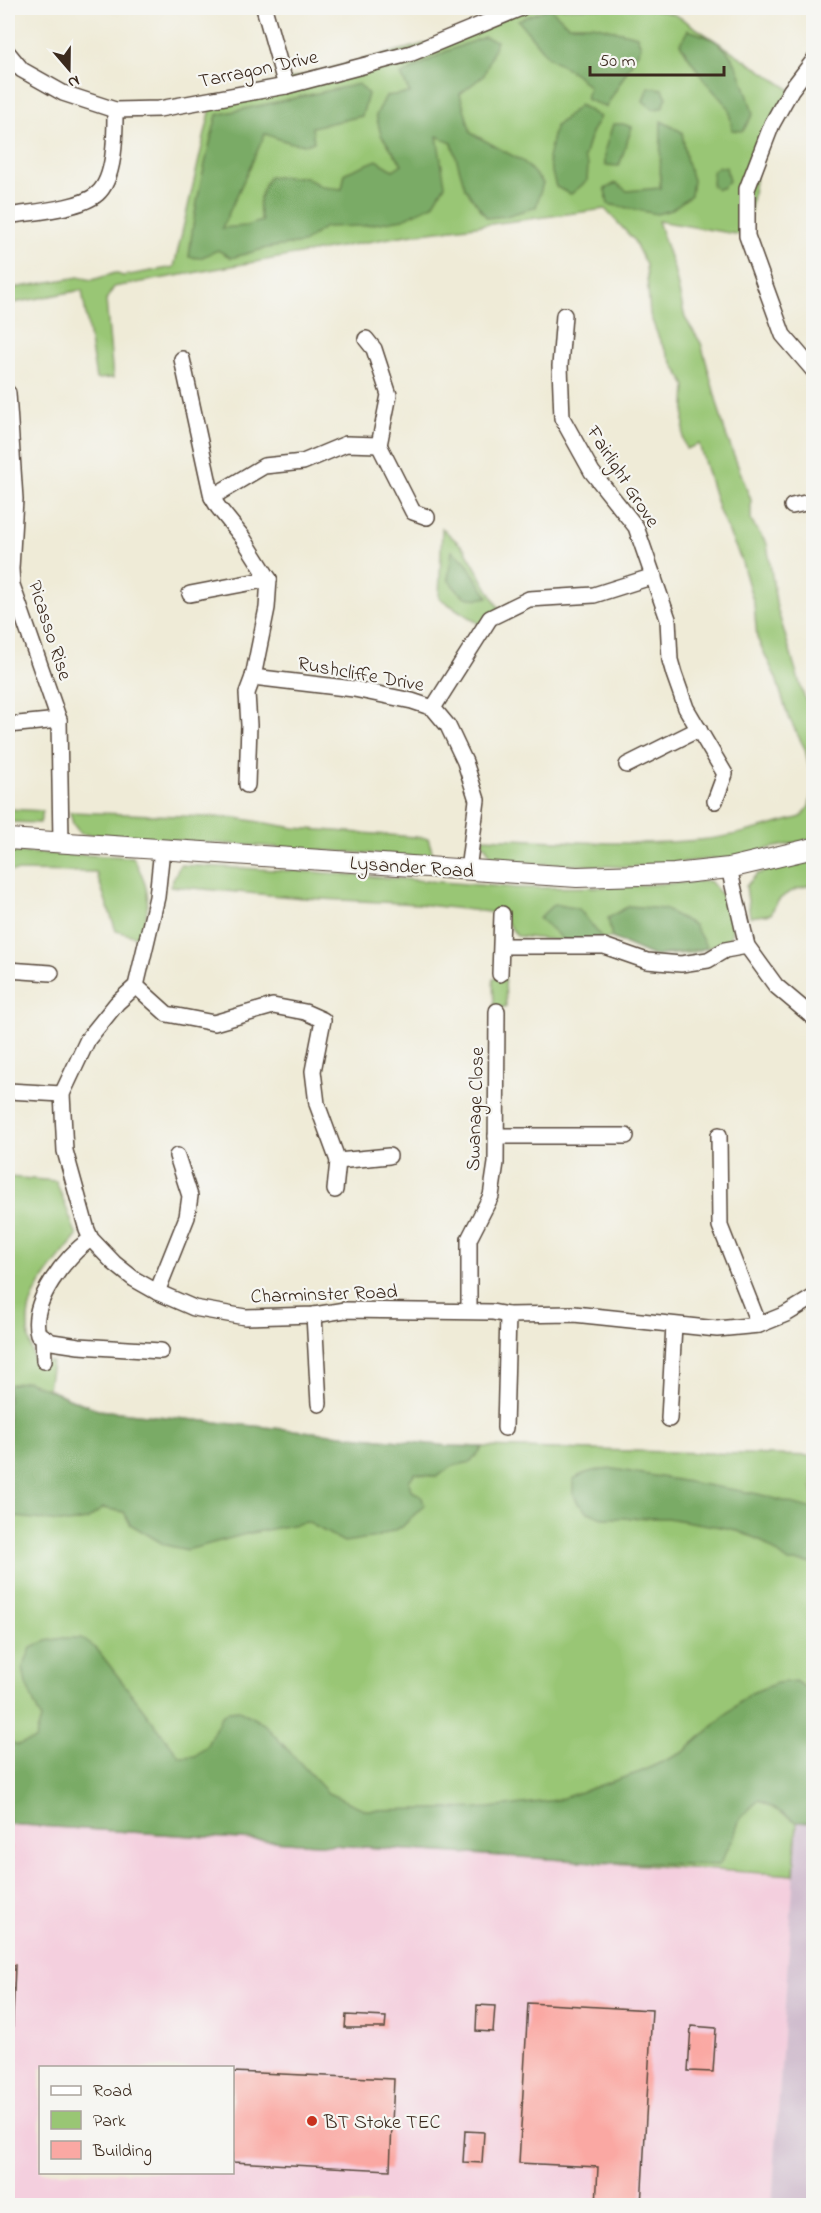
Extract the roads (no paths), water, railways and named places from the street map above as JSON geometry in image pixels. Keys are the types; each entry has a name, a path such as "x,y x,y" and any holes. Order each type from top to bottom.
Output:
{"street":[{"path":"264,8 286,86"},
{"name":"Tarragon Drive","path":"8,53 22,70 63,93 115,110 159,109 286,86 412,52 521,8"},
{"path":"813,60 791,90 771,124 747,189 747,236 783,335 813,371"},
{"path":"8,216 67,207 98,194 110,172 115,141 115,110"},
{"name":"Fairlight Grove","path":"564,315 560,366 562,418 592,472 636,527 668,619 670,660 686,708 724,774 715,801"},
{"path":"366,339 374,349 389,395 379,445 413,512 427,517"},
{"path":"182,359 212,497 243,538 269,579 267,608 253,676 247,693 249,725 247,785"},
{"name":"Picasso Rise","path":"8,393 15,499 9,569 12,585 59,720 61,842"},
{"path":"212,497 264,466 303,462 346,444 379,445"},
{"path":"792,506 813,501"},
{"path":"190,594 269,579"},
{"path":"433,708 490,618 529,599 594,594 655,581"},
{"name":"Rushcliffe Drive","path":"253,676 354,689 412,701 433,708 448,726 465,762 477,800 468,870"},
{"path":"8,725 59,720"},
{"path":"627,765 699,729"},
{"name":"Lysander Road","path":"8,839 577,877 674,874 729,868 813,848"},
{"path":"162,849 157,897 136,986 168,1014 214,1023 273,1006 305,1012 322,1020 313,1071 317,1104 338,1161 335,1190"},
{"path":"729,868 747,946 776,986 813,1018"},
{"path":"500,974 502,914"},
{"path":"502,946 604,946 647,961 681,964 708,960 725,950 747,946"},
{"path":"8,970 51,974"},
{"name":"Charminster Road","path":"136,986 117,1003 88,1039 62,1094 65,1151 91,1239 114,1263 134,1279 157,1292 194,1308 245,1317 314,1315 345,1310 469,1311 508,1314 574,1314 717,1329 759,1324 786,1314 813,1297"},
{"name":"Swanage Close","path":"469,1311 469,1239 491,1196 495,1164 497,1011"},
{"path":"8,1091 62,1094"},
{"path":"719,1135 720,1226 759,1324"},
{"path":"496,1136 626,1136"},
{"path":"157,1292 188,1217 190,1196 177,1156"},
{"path":"338,1161 389,1156"},
{"path":"91,1239 77,1247 47,1288 37,1312 35,1324 38,1334 52,1342 79,1346 161,1351"},
{"path":"505,1428 508,1314"},
{"path":"314,1315 319,1404"},
{"path":"669,1419 674,1325"},
{"path":"43,1336 44,1361"}],"place":[{"name":"BT Stoke TEC","path":"312,2121"}]}
